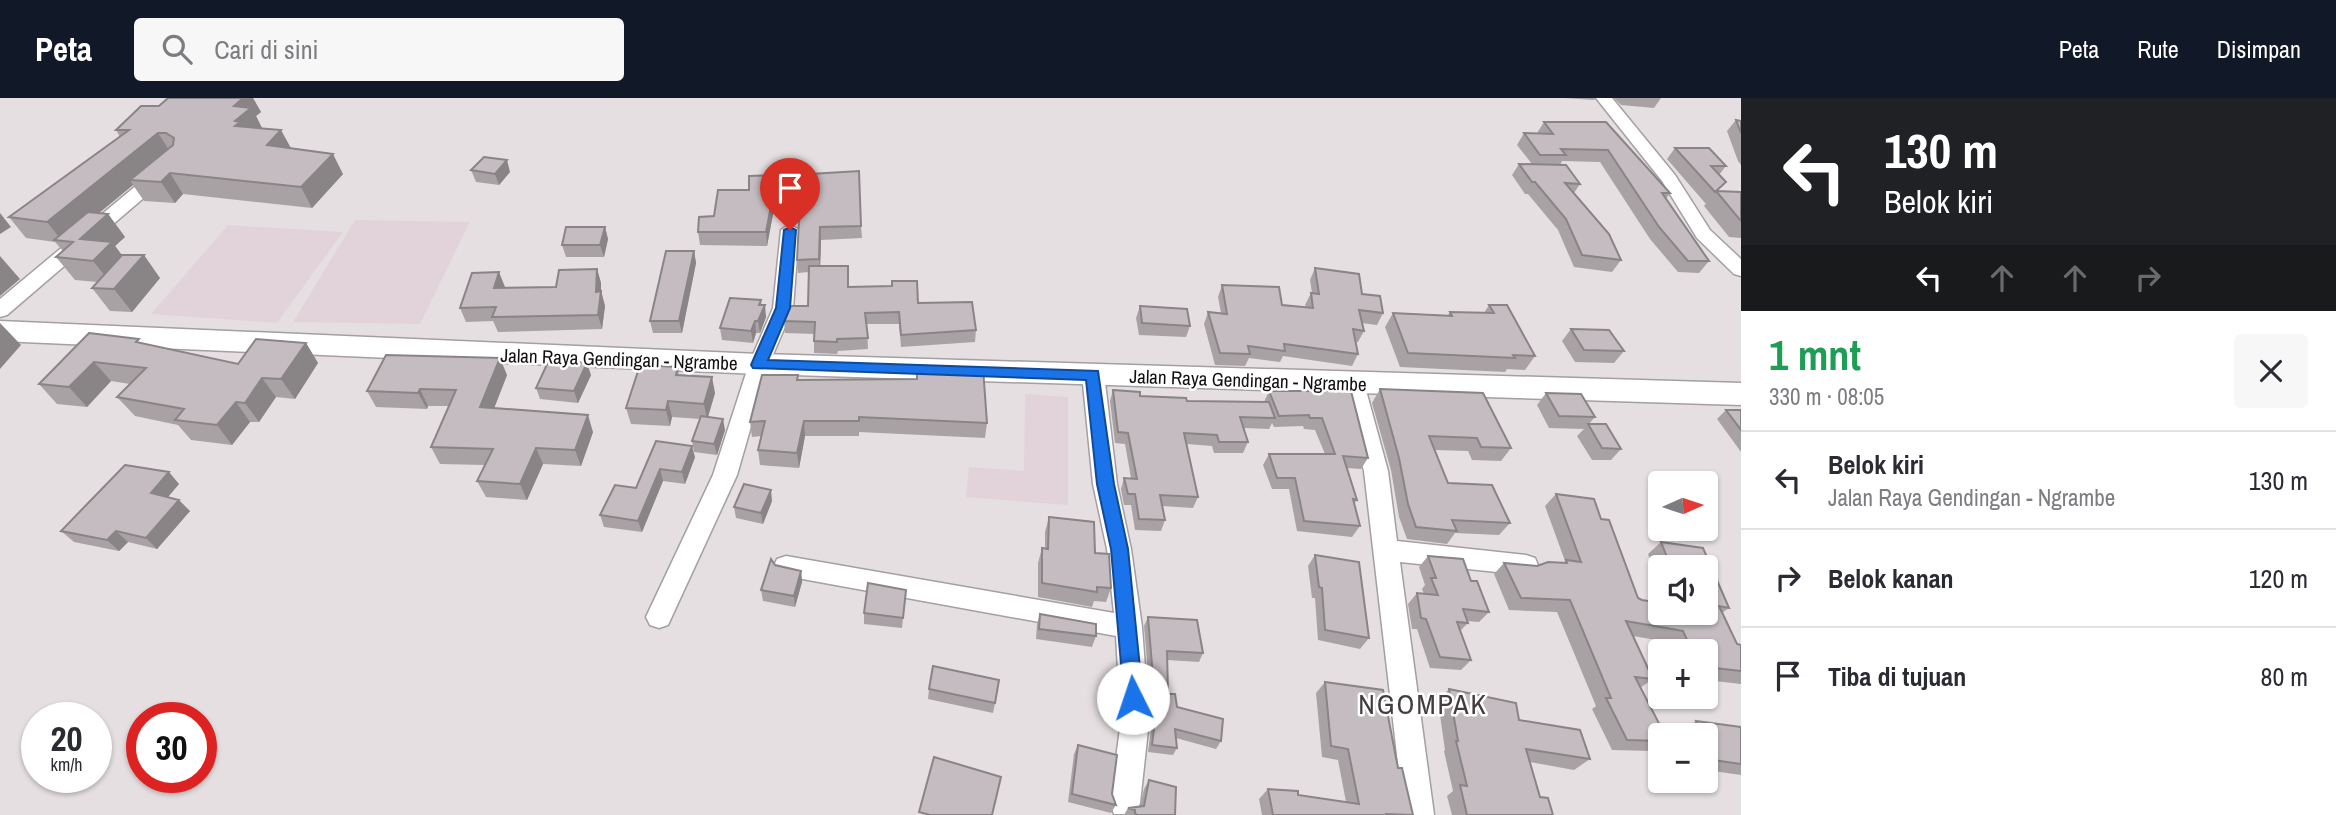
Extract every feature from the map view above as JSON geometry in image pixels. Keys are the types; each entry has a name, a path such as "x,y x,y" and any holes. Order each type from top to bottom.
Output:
{"main road":[{"name":"Jalan Raya Gendingan - Ngrambe","path":"0,331 759,365 1741,394"}],"street":[{"path":"1604,98 1669,179 1703,234 1741,270"},
{"path":"0,310 177,160"},
{"path":"659,617 725,475 759,365 783,308 790,230"},
{"path":"1093,374 1105,484 1119,549 1129,627 1135,721 1125,803"},
{"path":"1353,383 1376,471 1419,815"},
{"path":"1387,550 1526,565"},
{"path":"786,566 1129,627"}],"shaded area":[{"path":"355,220 470,222 420,324 293,322"},
{"path":"228,225 343,232 277,323 151,314"},
{"path":"1025,394 1068,397 1068,505 966,497 969,467 1024,471"}],"building":[{"path":"168,98 243,98 234,106 251,108 235,121 240,122 235,126 281,130 267,145 333,154 301,187 170,173 161,182 130,180 173,145 174,138 166,133 158,133 47,222 9,217 129,130 116,130 141,106 159,106"},
{"path":"1544,122 1606,122 1670,193 1662,193 1709,261 1688,261 1659,227 1608,150 1561,149 1566,155 1540,155 1524,133 1553,134"},
{"path":"1675,148 1709,148 1726,166 1711,166 1726,182 1715,192"},
{"path":"484,157 507,160 495,174 471,170"},
{"path":"1519,164 1566,165 1580,184 1565,183 1609,234 1621,260 1582,255 1566,219"},
{"path":"859,171 861,226 820,227 819,259 797,260 800,201 794,201 794,175"},
{"path":"777,175 766,232 698,232 699,217 714,216 718,190 749,190 749,176"},
{"path":"1716,191 1741,192 1741,221"},
{"path":"88,212 108,214 80,239 112,242 93,261 56,257 73,242 54,240"},
{"path":"566,227 605,227 600,245 562,245"},
{"path":"666,251 694,251 679,321 650,321"},
{"path":"122,255 144,255 114,289 92,288"},
{"path":"809,266 848,266 848,287 892,286 892,281 917,281 918,303 972,302 976,330 901,335 899,312 865,313 868,338 837,339 837,342 814,341 815,322 784,321 791,306 808,306"},
{"path":"1315,268 1359,274 1362,294 1380,296 1383,313 1359,310 1364,331 1353,329 1358,354 1284,344 1285,351 1248,346 1250,354 1220,353 1208,312 1227,314 1222,285 1279,287 1282,305 1313,308 1311,293 1319,294"},
{"path":"597,269 596,292 601,291 598,315 492,317 496,307 460,308 472,273 499,272 494,288 556,287 559,270"},
{"path":"730,298 761,300 759,305 765,305 751,331 720,328"},
{"path":"1489,305 1507,305 1535,356 1513,355 1515,358 1408,353 1393,313 1452,316 1450,312 1494,313"},
{"path":"1140,306 1187,309 1190,326 1142,323"},
{"path":"1571,329 1609,330 1624,351 1584,350"},
{"path":"89,333 139,339 136,342 238,364 256,339 306,343 281,379 262,378 245,403 236,402 217,425 175,420 184,409 117,397 146,368 94,362 69,387 39,384"},
{"path":"386,355 500,358 480,407 588,415 575,450 536,448 520,484 477,481 493,449 431,447 456,390 420,389 418,393 367,391"},
{"path":"549,360 587,363 574,391 536,388"},
{"path":"640,365 678,367 676,375 712,377 704,404 668,401 666,410 626,408"},
{"path":"917,366 983,368 987,423 859,417 859,421 804,421 797,453 758,450 765,421 750,422 762,375 798,375 797,380 917,379"},
{"path":"1380,389 1483,393 1511,448 1481,447 1477,438 1429,436 1448,483 1492,485 1510,523 1452,520 1457,531 1416,527"},
{"path":"1113,390 1140,392 1140,396 1186,398 1187,401 1269,402 1275,418 1240,417 1248,442 1219,442 1217,435 1184,433 1198,497 1160,495 1165,520 1139,519 1135,494 1128,494 1124,478 1137,479 1128,433 1118,432"},
{"path":"1269,391 1351,391 1368,458 1343,456 1357,500 1353,499 1360,526 1304,521 1295,478 1277,478 1269,454 1335,454 1322,418 1310,418 1309,415 1279,416"},
{"path":"1546,393 1581,394 1595,417 1559,416"},
{"path":"1726,410 1741,410 1741,430"},
{"path":"701,416 723,419 714,444 692,441"},
{"path":"1588,424 1606,424 1621,449 1602,448"},
{"path":"656,441 692,446 682,472 660,469 638,521 600,515 615,485 636,488"},
{"path":"125,465 169,472 151,493 179,500 146,538 116,531 107,540 61,531"},
{"path":"744,484 771,490 761,513 734,507"},
{"path":"1556,494 1594,499 1601,519 1609,520 1638,598 1648,601 1648,625 1626,621 1648,668 1648,678 1635,677 1648,702 1648,709 1652,709 1659,723 1648,723 1648,741 1627,740 1606,698 1611,698 1570,600 1521,598 1504,563 1537,566 1548,562 1567,563 1566,560 1581,562"},
{"path":"1049,517 1094,522 1095,553 1109,554 1111,588 1097,587 1097,592 1042,583 1042,548 1048,549"},
{"path":"1661,542 1703,548 1706,555 1666,555"},
{"path":"1315,555 1359,562 1369,638 1325,630 1322,588 1319,587"},
{"path":"1428,556 1463,559 1471,581 1477,581 1489,612 1463,609 1468,623 1457,622 1471,660 1440,657 1426,619 1421,618 1417,593 1438,595 1431,578 1436,578"},
{"path":"771,559 775,565 801,571 794,596 761,590"},
{"path":"868,583 906,590 903,618 864,613"},
{"path":"1718,583 1729,608 1719,606 1737,644 1741,645 1741,671 1718,668 1718,639 1687,639 1683,631 1649,625 1718,625"},
{"path":"1040,614 1096,624 1096,636 1039,629"},
{"path":"1148,617 1197,620 1203,653 1167,651 1168,694 1175,694 1177,707 1223,719 1221,741 1175,729 1177,748 1152,745 1156,713"},
{"path":"933,666 999,680 995,703 929,689"},
{"path":"1325,682 1383,690 1398,768 1402,768 1413,815 1273,815 1268,789 1298,791 1298,795 1359,804 1348,749 1331,746"},
{"path":"1449,689 1516,703 1519,720 1580,730 1590,759 1526,749 1540,797 1548,798 1553,815 1467,815 1460,785 1467,786 1456,741"},
{"path":"1718,724 1741,727 1741,764 1718,761"},
{"path":"1078,745 1117,755 1112,794 1116,805 1072,794"},
{"path":"934,757 1001,777 992,815 930,815 919,812"},
{"path":"1149,780 1176,787 1175,815 1138,815 1135,810 1128,808 1144,806"}],"district":[{"name":"NGOMPAK","path":"1423,704"}],"route":[{"path":"790,230 783,308 759,365 1093,374 1105,484 1119,549 1129,627 1133,698"}]}
